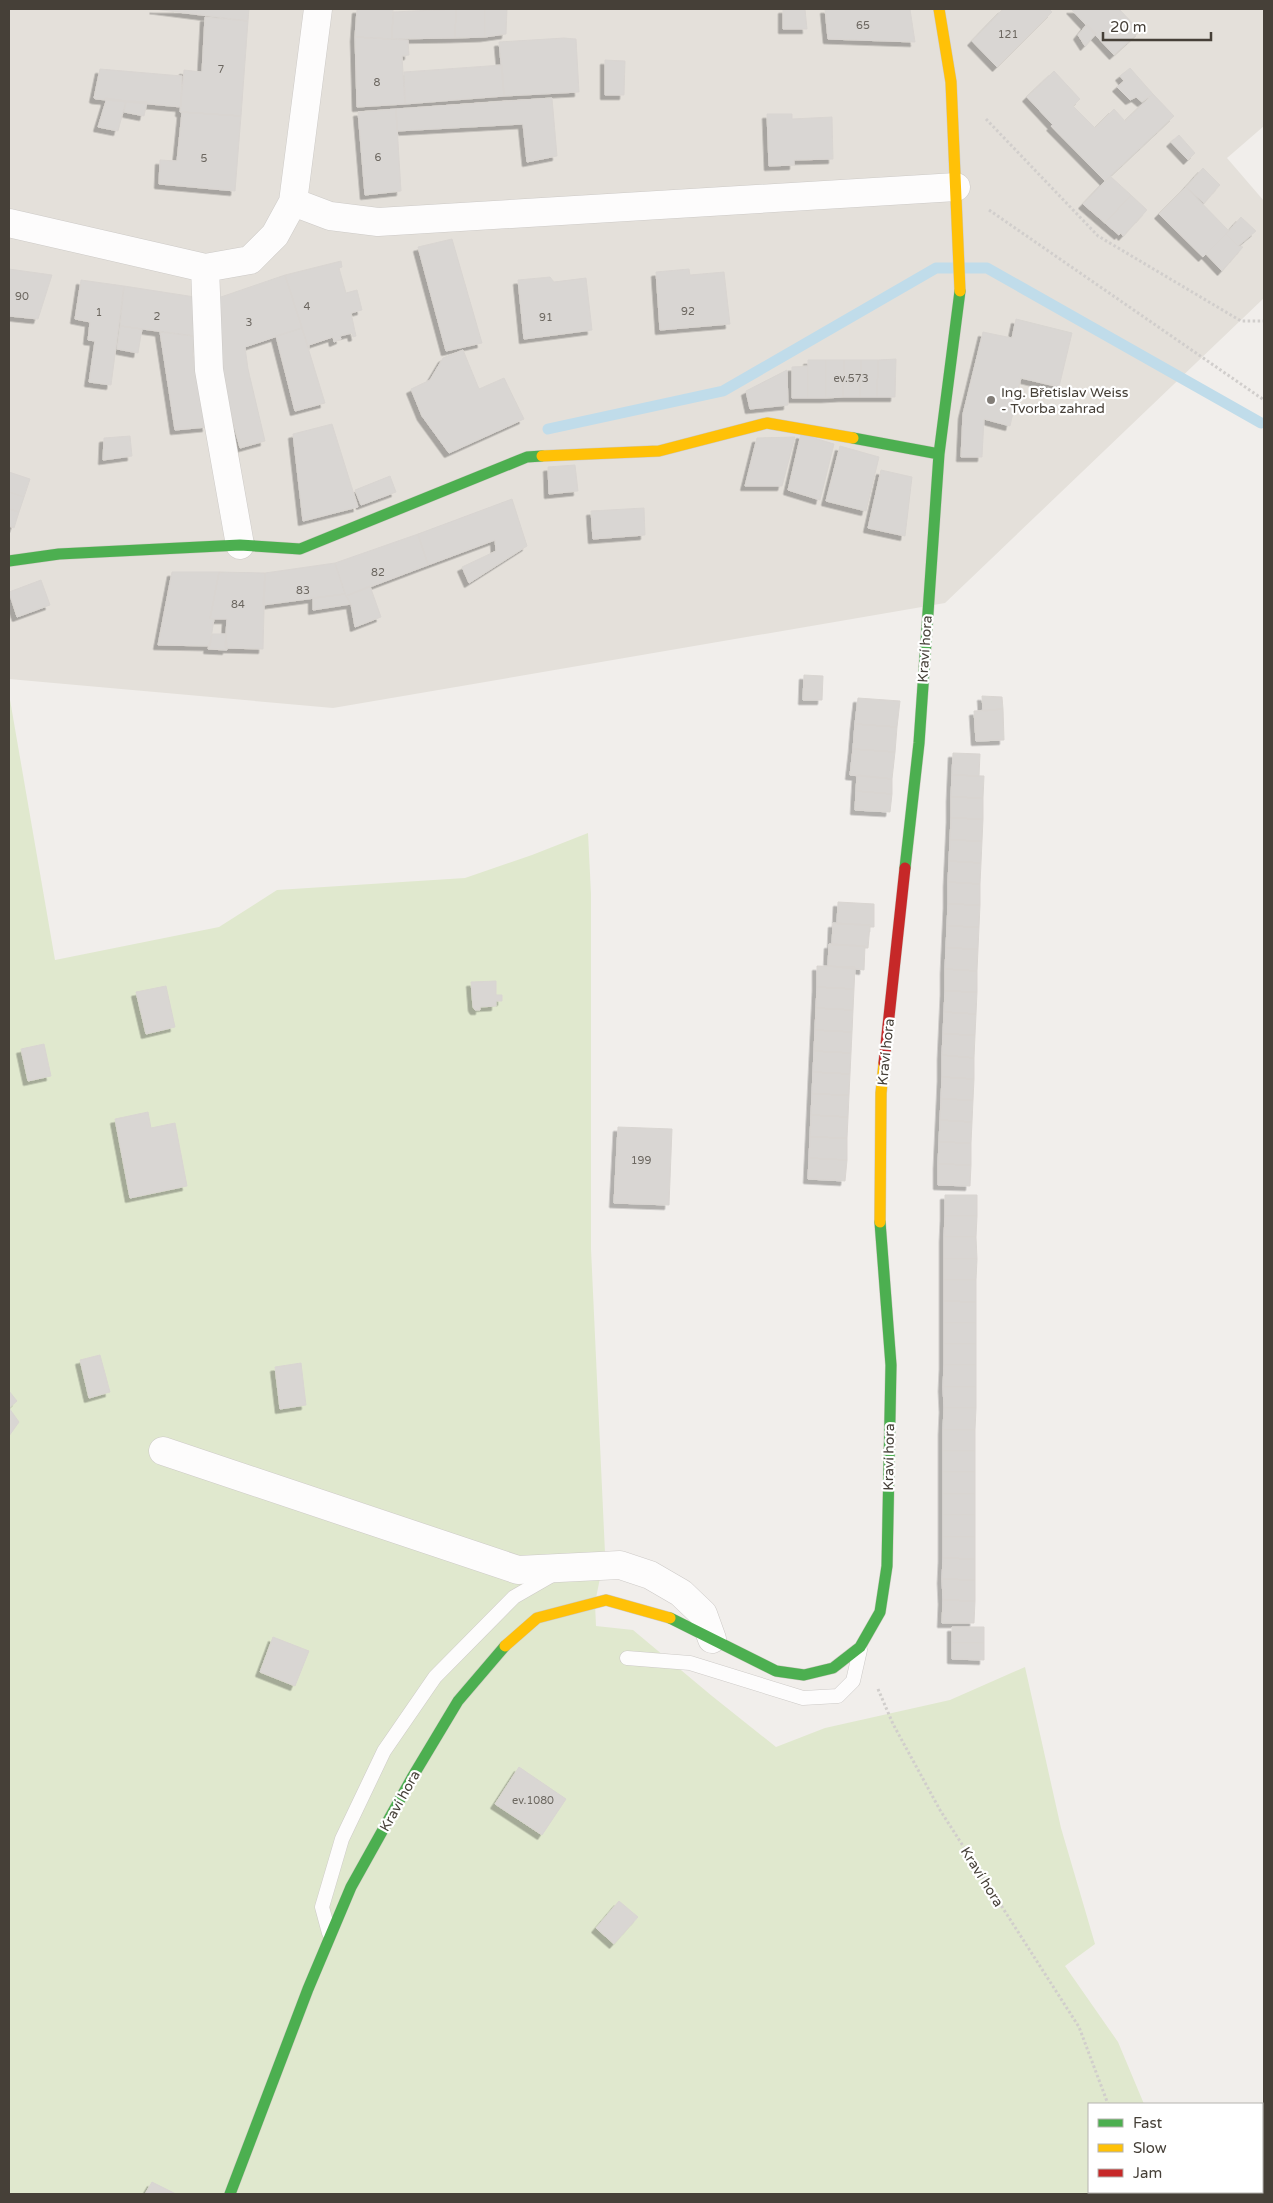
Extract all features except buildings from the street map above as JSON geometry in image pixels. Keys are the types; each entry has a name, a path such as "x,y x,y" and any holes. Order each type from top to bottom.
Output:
{"street":[{"path":"9,223 205,268 250,260 275,235 293,202 318,9"},
{"name":"Kraví hora","path":"235,2190 308,1989 351,1887 413,1776 458,1701 510,1640 537,1618 606,1600 670,1618 776,1671 804,1675 833,1668 860,1647 880,1612 887,1566 891,1365 879,1215 882,1093 919,743 939,454 961,284 951,82 945,13"},
{"path":"293,202 330,216 378,222 956,187"},
{"path":"205,268 209,370 240,545"},
{"path":"9,561 59,554 240,545 300,549 527,457 659,450 767,423 939,454"},
{"path":"163,1451 518,1570 620,1565 650,1575 681,1593 703,1614 712,1638"}],"lane":[{"path":"330,1938 322,1907 342,1839 384,1751 435,1677 514,1597 565,1567"},
{"path":"628,1658 690,1662 803,1698 838,1696 852,1681 860,1647"}],"path":[{"path":"951,82 1098,236 1241,321 1264,321"},
{"path":"956,187 1264,400"},
{"name":"Kraví hora","path":"860,1647 893,1724 940,1810 1079,2027 1108,2103"}],"shaded area":[{"path":"9,9 1264,9 1264,126 1227,158 1264,201 1264,298 945,603 333,708 9,679"}],"green space":[{"path":"9,694 55,960 219,927 277,890 465,878 588,833 591,894 591,1249 605,1553 595,1603 596,1626 633,1630 776,1747 825,1728 950,1700 1025,1667 1061,1828 1095,1944 1065,1966 1118,2042 1144,2103 1088,2103 1088,2193 1168,2193 9,2194"}],"waterway":[{"path":"548,429 723,391 936,268 987,268 1261,423"}],"traffic: fast":[{"path":"905,868 919,743 939,454 960,291"},
{"path":"853,438 939,454"},
{"path":"9,561 59,554 240,545 300,549 527,457 542,456"},
{"path":"670,1618 776,1671 804,1675 833,1668 860,1647 880,1612 887,1566 891,1365 880,1222"},
{"path":"230,2194 308,1989 351,1887 413,1776 458,1701 505,1646"}],"traffic: slow":[{"path":"939,9 951,82 960,291"},
{"path":"542,456 659,451 767,423 853,438"},
{"path":"880,1222 881,1093 884,1063"},
{"path":"505,1646 537,1618 606,1600 670,1618"}],"traffic: jam":[{"path":"884,1063 905,868"}],"place":[{"name":"Ing. Břetislav Weiss - Tvorba zahrad","path":"991,400"}]}
